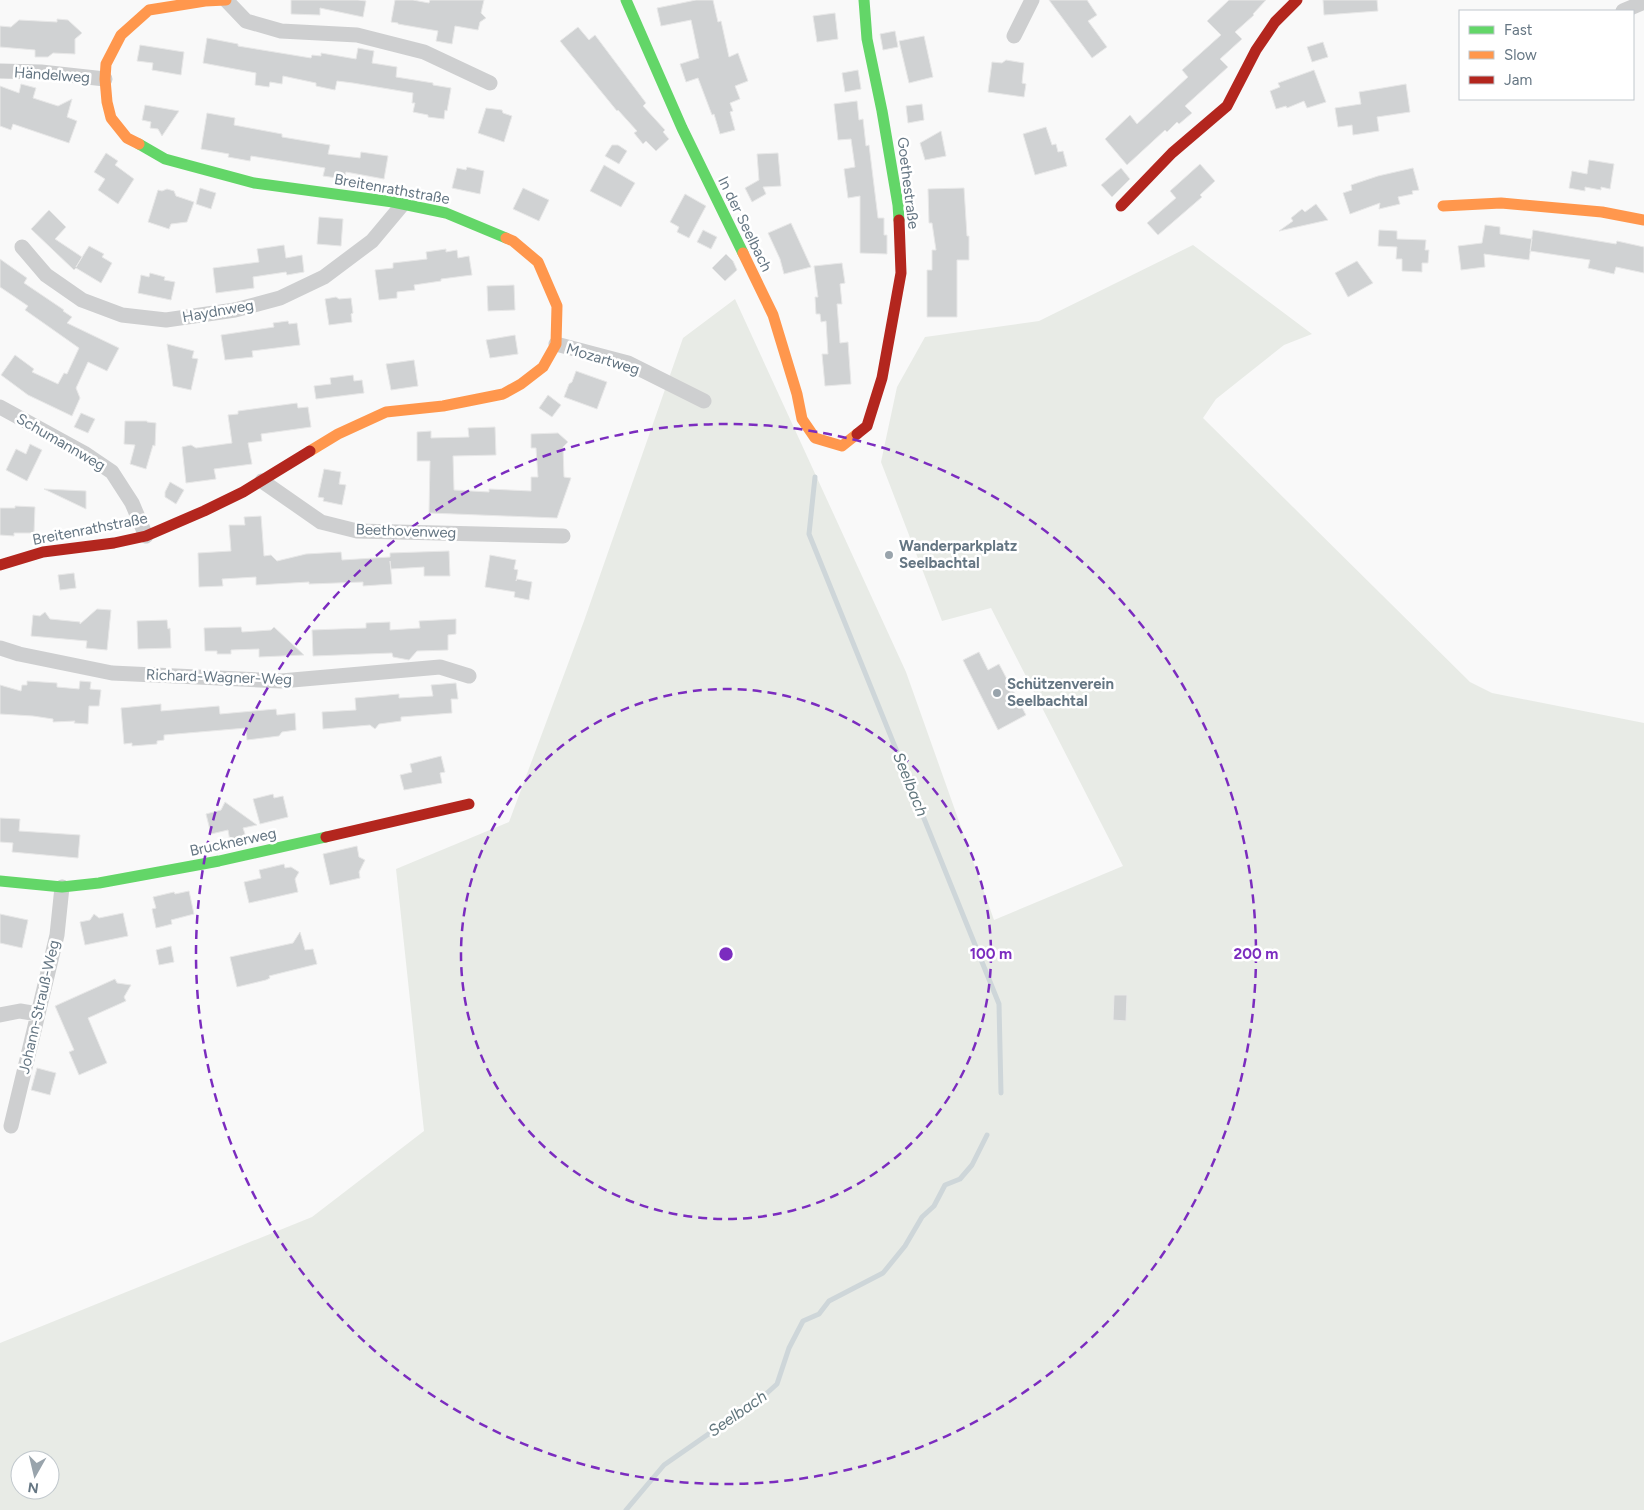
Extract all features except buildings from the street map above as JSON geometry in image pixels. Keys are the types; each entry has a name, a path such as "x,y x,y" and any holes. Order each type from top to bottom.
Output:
{"street":[{"name":"Breitenrathstraße","path":"0,564 43,552 114,543 146,536 204,511 262,481 338,434 386,412 443,406 503,394 521,384 543,367 556,344 557,306 538,262 513,241 446,213 403,204 254,184 165,159 127,138 111,118 107,102 105,79 106,64 121,35 148,10 204,1 226,0"},
{"path":"226,0 246,21 281,32 366,37 424,52 490,83"},
{"name":"In der Seelbach","path":"626,0 682,128 773,315 797,394 802,418 815,438 842,446"},
{"name":"Goethestraße","path":"842,446 867,426 882,378 901,272 898,205 882,111 867,39 864,0"},
{"path":"1014,36 1032,0"},
{"path":"1121,206 1172,153 1227,106 1256,50 1275,22 1297,0"},
{"path":"1625,10 1644,2"},
{"name":"Händelweg","path":"0,72 41,72 105,79"},
{"path":"1443,206 1502,203 1602,212 1644,220"},
{"name":"Haydnweg","path":"22,247 46,275 82,300 122,315 166,320 235,310 280,298 324,277 372,241 403,204"},
{"name":"Mozartweg","path":"556,344 628,364 704,401"},
{"name":"Schumannweg","path":"0,406 84,453 112,472 132,503 146,536"},
{"name":"Beethovenweg","path":"262,481 321,522 357,531 563,536"},
{"name":"Richard-Wagner-Weg","path":"0,648 19,654 112,673 281,682 440,667 469,676"},
{"name":"Brucknerweg","path":"0,881 62,887 99,883 219,861 469,804"},
{"name":"Johann-Strauß-Weg","path":"11,1126 57,935 62,887"},
{"path":"0,1015 20,1011 38,1014"}],"shaded area":[{"path":"1193,245 1312,334 1284,345 1216,399 1203,418 1470,682 1492,693 1644,723 1644,1510 0,1510 0,1343 312,1217 424,1131 396,869 509,822 584,621 683,338 735,299 906,672 994,920 1123,866 991,608 942,621 881,462 897,387 925,337 1039,321"}],"waterway":[{"name":"Seelbach","path":"815,477 809,534 999,1004 1001,1093"},
{"name":"Seelbach","path":"626,1510 664,1465 766,1394 777,1384 789,1348 803,1321 819,1314 829,1301 883,1273 905,1246 922,1217 934,1206 945,1185 960,1179 972,1165 987,1135"}],"traffic: fast":[{"path":"626,0 682,128 743,253"},
{"path":"864,0 867,39 882,111 899,220"},
{"path":"139,144 165,159 254,183 393,202 446,213 506,238"},
{"path":"0,881 62,887 99,883 219,861 326,837"}],"traffic: slow":[{"path":"139,144 127,138 111,118 107,102 106,64 121,35 149,10 205,1 226,0"},
{"path":"1443,206 1501,203 1602,212 1644,220"},
{"path":"310,451 338,434 386,412 443,406 503,394 521,384 543,367 556,344 557,306 538,262 513,241 506,238"},
{"path":"743,253 773,315 797,394 802,419 815,438 842,446 857,434"}],"traffic: jam":[{"path":"1121,206 1172,153 1227,106 1256,50 1275,22 1297,0"},
{"path":"857,434 867,426 882,378 901,273 899,220"},
{"path":"0,565 43,552 114,543 146,536 243,492 310,451"},
{"path":"326,837 469,804"}],"place":[{"name":"Wanderparkplatz Seelbachtal","path":"889,555"},
{"name":"Schützenverein Seelbachtal","path":"997,693"}]}
